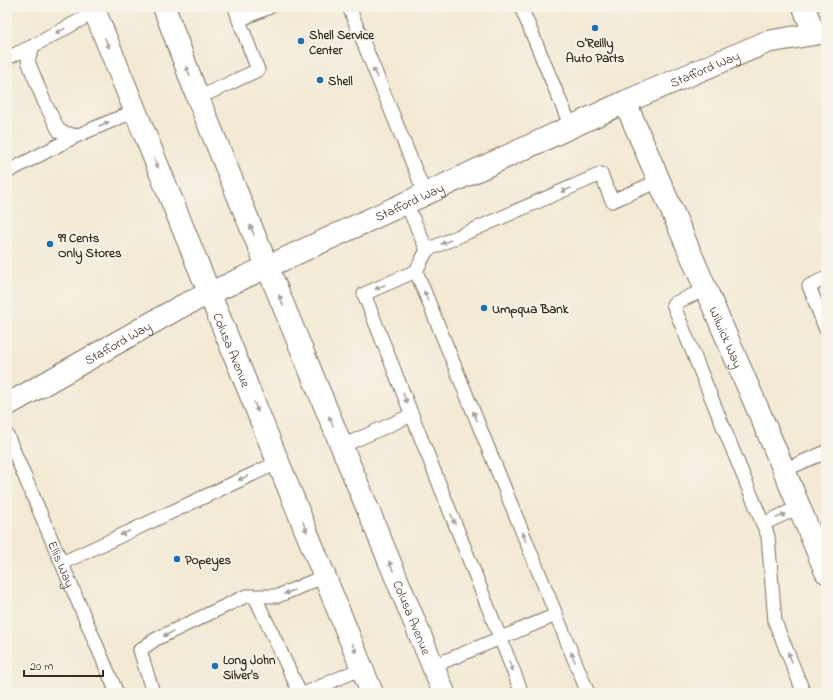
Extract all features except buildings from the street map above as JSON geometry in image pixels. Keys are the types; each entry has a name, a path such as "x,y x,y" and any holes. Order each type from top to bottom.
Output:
{"main road":[{"name":"Colusa Avenue","path":"164,7 198,98 444,693"},
{"path":"804,7 820,33"},
{"name":"Colusa Avenue","path":"94,10 372,693"},
{"name":"Stafford Way","path":"7,405 174,310 415,198 625,102 767,42 820,33"},
{"name":"Wilwick Way","path":"625,102 799,507 820,540 826,572"}],"lane":[{"path":"198,98 258,70 235,7"},
{"path":"239,20 270,7"},
{"path":"349,7 390,109 415,198 427,250"},
{"path":"521,7 572,127"},
{"path":"7,58 33,46 94,10"},
{"path":"33,46 28,61 44,101 59,131 76,136"},
{"path":"7,172 76,136 135,111"},
{"path":"522,693 364,294 416,271 427,250 601,174 612,201 659,181"},
{"path":"416,271 588,693"},
{"path":"826,278 809,286 826,330"},
{"path":"706,289 673,304 768,536 775,622 804,693"},
{"path":"342,446 412,415"},
{"name":"Ellis Way","path":"7,434 117,693"},
{"path":"784,470 826,452"},
{"path":"62,563 279,462"},
{"path":"763,524 799,507"},
{"path":"153,693 140,650 156,639 246,596 278,596 325,576"},
{"path":"255,596 300,693"},
{"path":"433,666 556,615"},
{"path":"306,693 362,668"}],"place":[{"name":"O'Reilly Auto Parts","path":"595,28"},
{"name":"Shell Service Center","path":"301,41"},
{"name":"Shell","path":"320,80"},
{"name":"99 Cents Only Stores","path":"50,244"},
{"name":"Umpqua Bank","path":"484,308"},
{"name":"Popeyes","path":"177,559"},
{"name":"Long John Silver's","path":"215,666"}]}
